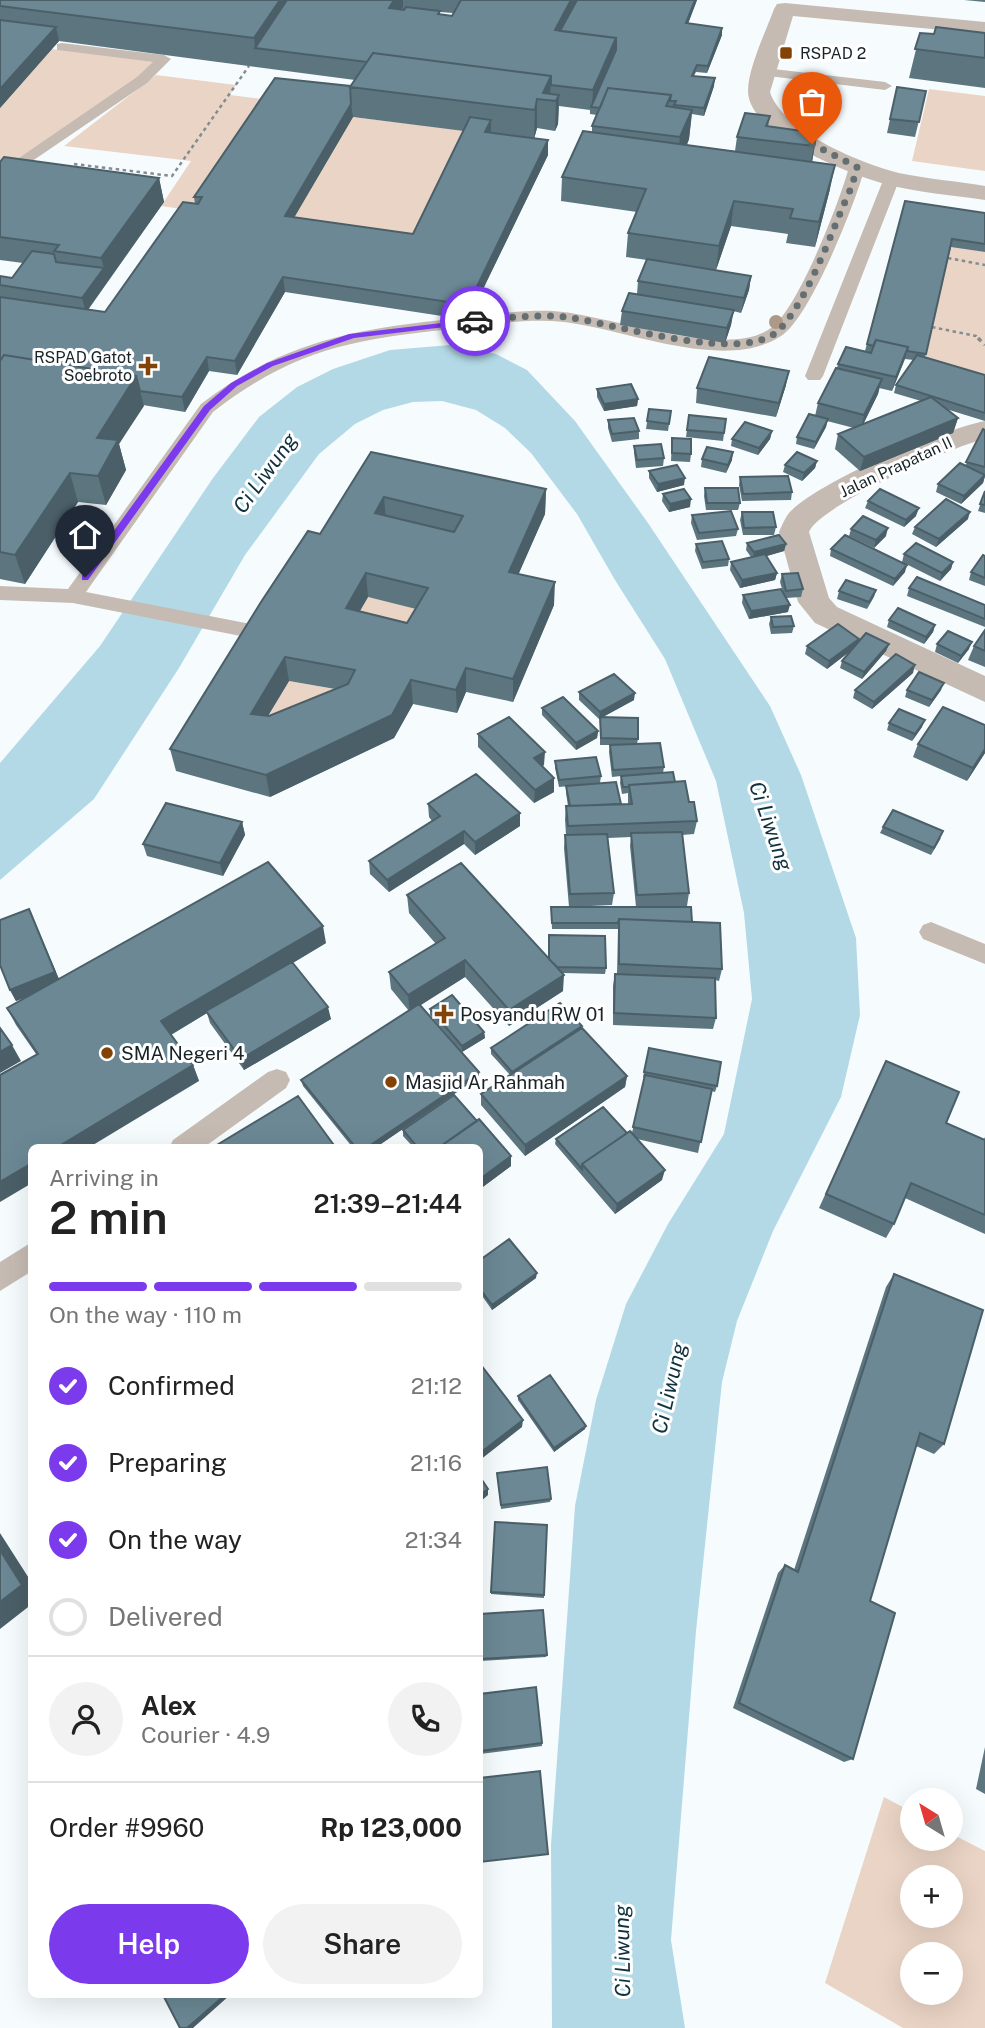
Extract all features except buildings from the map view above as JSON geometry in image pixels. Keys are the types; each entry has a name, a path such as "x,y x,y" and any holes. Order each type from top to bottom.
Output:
{"street":[{"path":"985,28 783,5 759,93 764,108 776,121 812,144 857,167 892,178 985,193"},
{"name":"Jalan Prapatan II","path":"985,430 962,436 874,474 822,502 801,518 794,532 814,602 826,615 985,690"}],"lane":[{"path":"0,178 142,80 164,60 62,47"},
{"path":"765,72 884,86"},
{"path":"72,596 207,408 234,385 270,365 352,336 504,318 564,317 716,345 756,342 778,332 799,303 852,186 857,167"},
{"path":"814,376 892,178"},
{"path":"0,593 72,596 256,632"},
{"path":"931,932 985,954"},
{"path":"188,1144 277,1080"},
{"path":"0,1278 28,1258"}],"path":[{"path":"31,159 172,176 249,66"},
{"path":"948,258 985,265"},
{"path":"932,327 976,335 985,345"}],"shaded area":[{"path":"52,49 155,62 135,82 0,171 0,108"},
{"path":"156,75 236,85 230,95 271,100 196,211 161,206 191,161 64,146"},
{"path":"929,89 985,96 985,171 912,161"},
{"path":"352,117 471,131 413,248 287,230"},
{"path":"950,246 985,252 985,384 923,365"},
{"path":"368,597 429,612 409,647 348,631"},
{"path":"289,681 357,693 255,737"},
{"path":"884,1797 900,1806 900,1852 962,1852 963,1840 985,1851 985,2028 903,2028 825,1983"}],"water":[{"name":"Ci Liwung","path":"450,345 496,354 527,370 575,421 648,523 770,706 801,775 856,938 860,1015 841,1097 773,1231 737,1321 722,1382 696,1631 671,1940 685,2028 552,2028 551,1845 575,1506 596,1400 626,1304 668,1224 724,1134 752,999 744,913 716,781 665,659 577,514 531,453 505,428 476,410 442,401 413,402 383,410 355,424 319,454 245,555 179,668 94,799 0,880 0,763 100,646 213,478 259,417 297,387 333,369 390,350"}],"way so far":[{"path":"475,321 564,317 716,345 756,342 778,332 799,303 852,186 857,167 812,144"}],"place":[{"name":"RSPAD 2","path":"786,53"},
{"name":"RSPAD Gatot Soebroto","path":"148,366"},
{"name":"Posyandu RW 01","path":"444,1014"},
{"name":"SMA Negeri 4","path":"107,1053"},
{"name":"Masjid Ar Rahmah","path":"391,1082"}],"route":[{"path":"85,577 207,408 234,385 270,365 311,348 352,336 475,321"}]}
